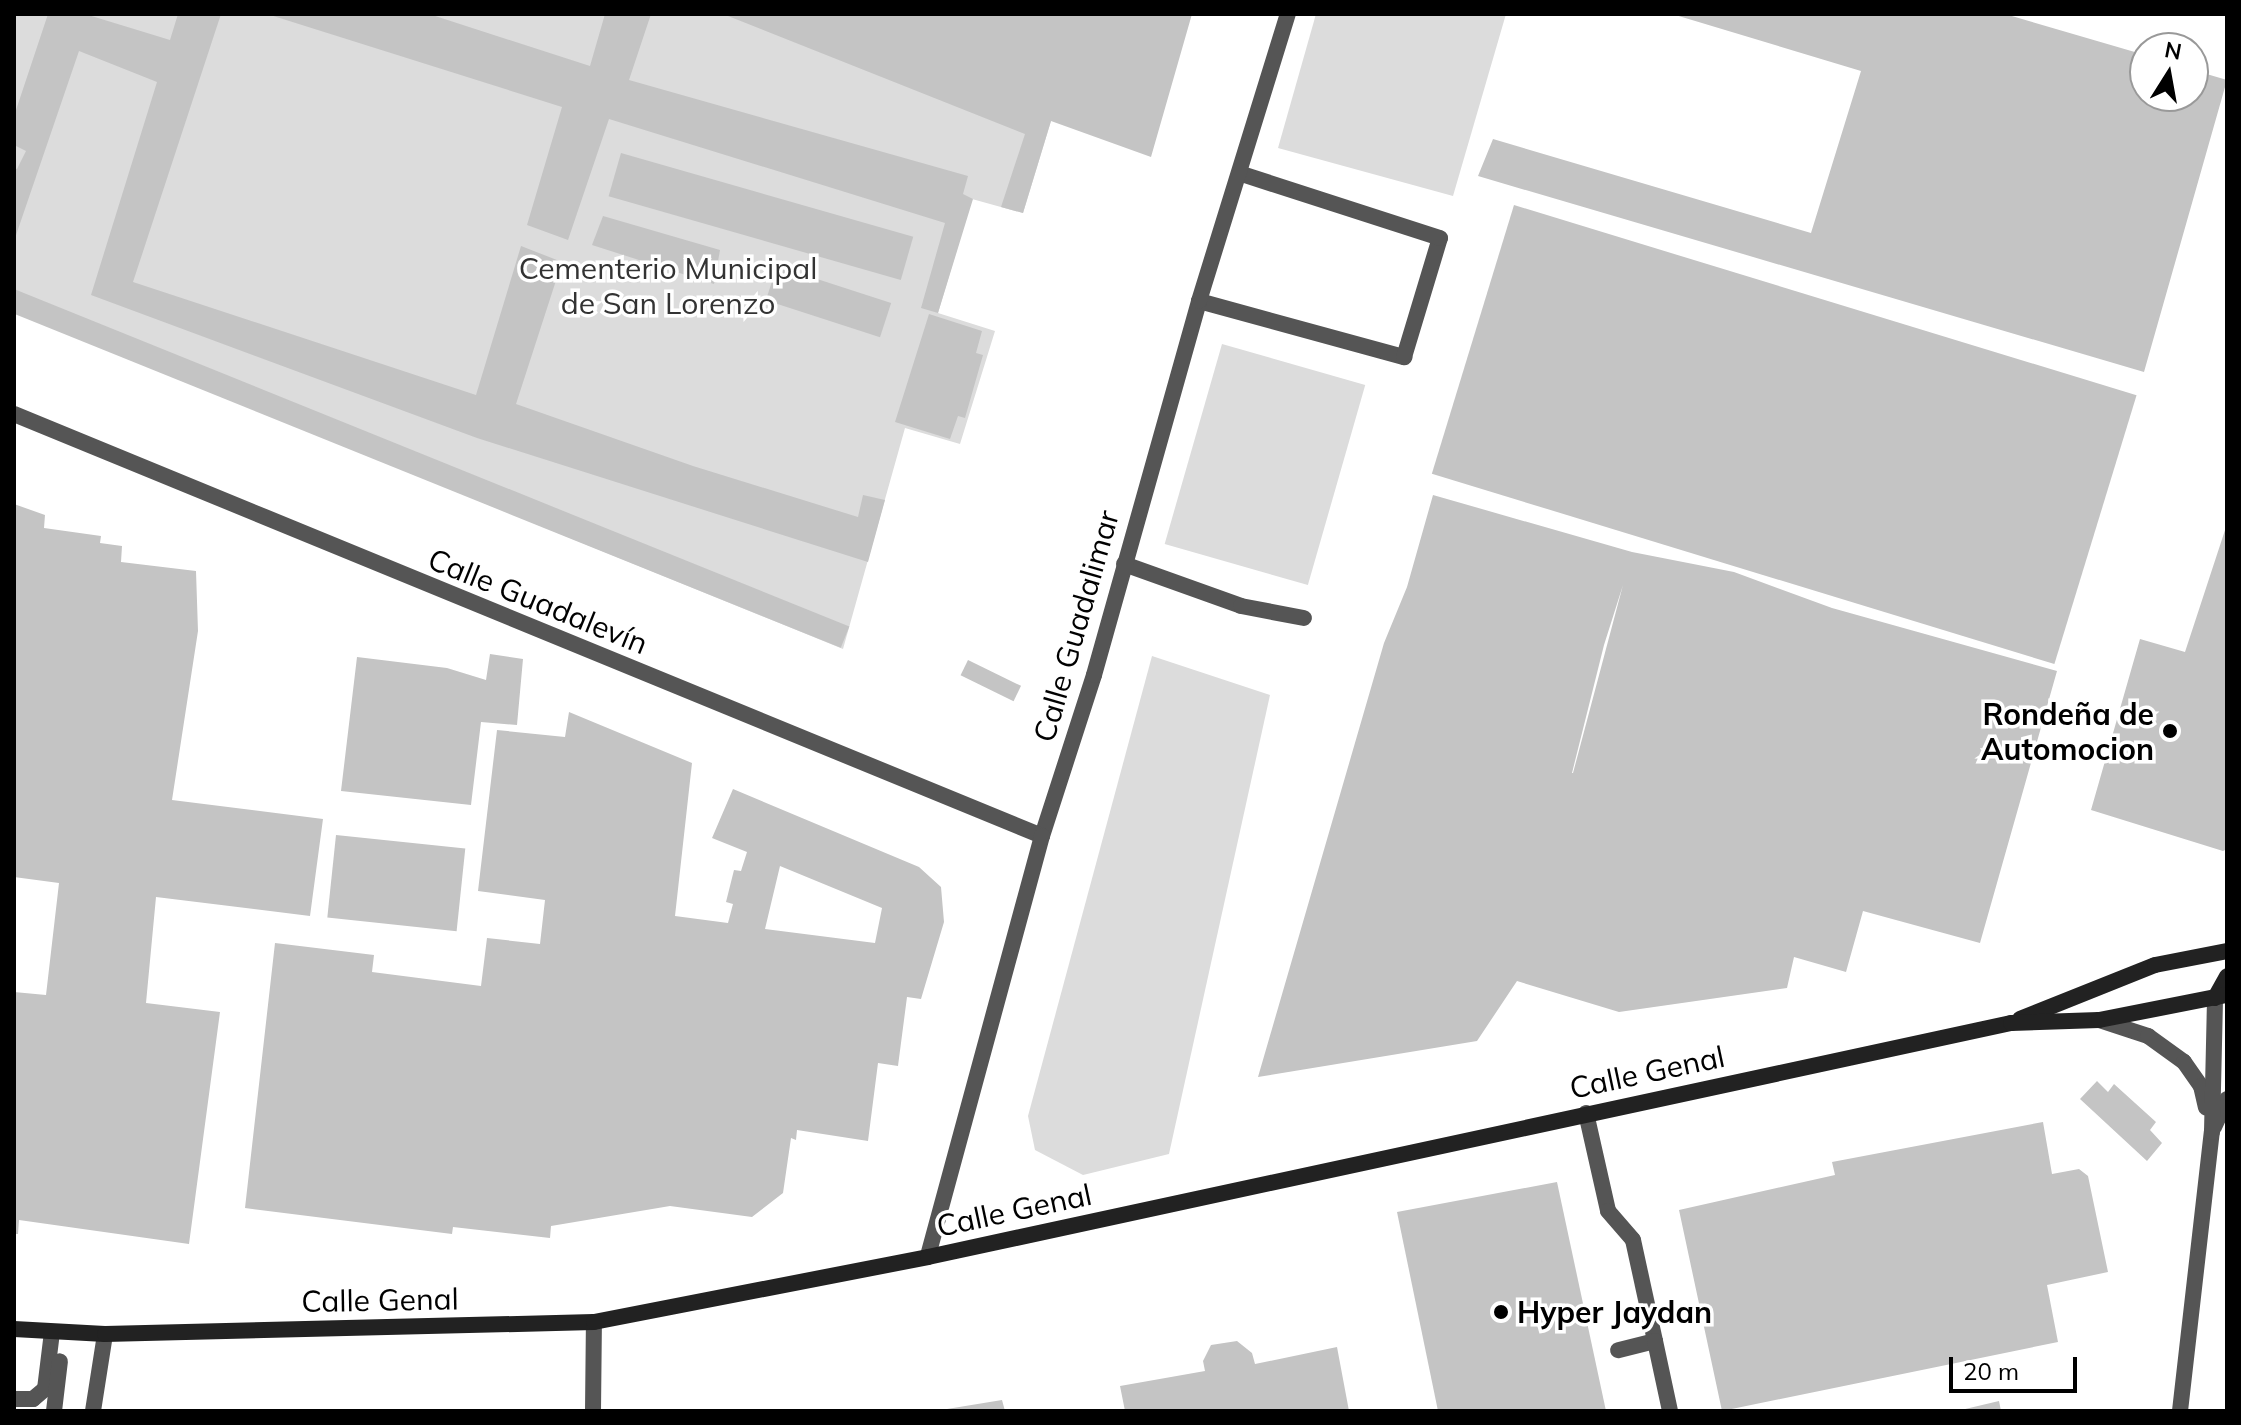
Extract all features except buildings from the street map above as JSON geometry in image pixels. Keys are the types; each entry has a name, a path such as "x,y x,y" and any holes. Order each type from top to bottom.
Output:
{"main road":[{"name":"Calle Genal","path":"14,1329 105,1334 594,1322 928,1257 2011,1023 2155,965 2227,951"},
{"path":"2221,996 2227,976"},
{"name":"Calle Genal","path":"2011,1023 2099,1020 2221,996"}],"street":[{"name":"Calle Guadalimar","path":"928,1257 1042,836 1094,675 1199,301 1288,14"},
{"path":"1199,301 1404,357 1440,238 1239,173"},
{"name":"Calle Guadalevín","path":"14,414 1042,836"},
{"path":"1124,564 1241,606 1304,618"},
{"path":"2180,1411 2212,1132 2221,996"},
{"path":"2099,1020 2148,1036 2184,1062 2201,1086 2212,1132"},
{"path":"2212,1132 2227,1099"},
{"path":"1586,1113 1608,1211 1633,1240 1670,1411"},
{"path":"593,1411 594,1322"},
{"path":"14,1399 33,1399 45,1389 58,1332"},
{"path":"54,1411 58,1332"},
{"path":"93,1411 105,1334"},
{"path":"1618,1350 1655,1341"}],"green space":[{"name":"Cementerio Municipal de San Lorenzo","path":"14,14 779,14 1051,121 1023,213 972,199 938,313 995,331 960,444 905,428 843,649 14,312"},
{"path":"1316,14 1506,14 1453,196 1278,148"},
{"path":"1222,344 1365,385 1308,585 1165,544"},
{"path":"1152,656 1270,695 1169,1154 1083,1175 1035,1150 1028,1116"}],"place":[{"name":"Rondeña de Automocion","path":"2170,731"},
{"name":"Hyper Jaydan","path":"1501,1312"}]}
